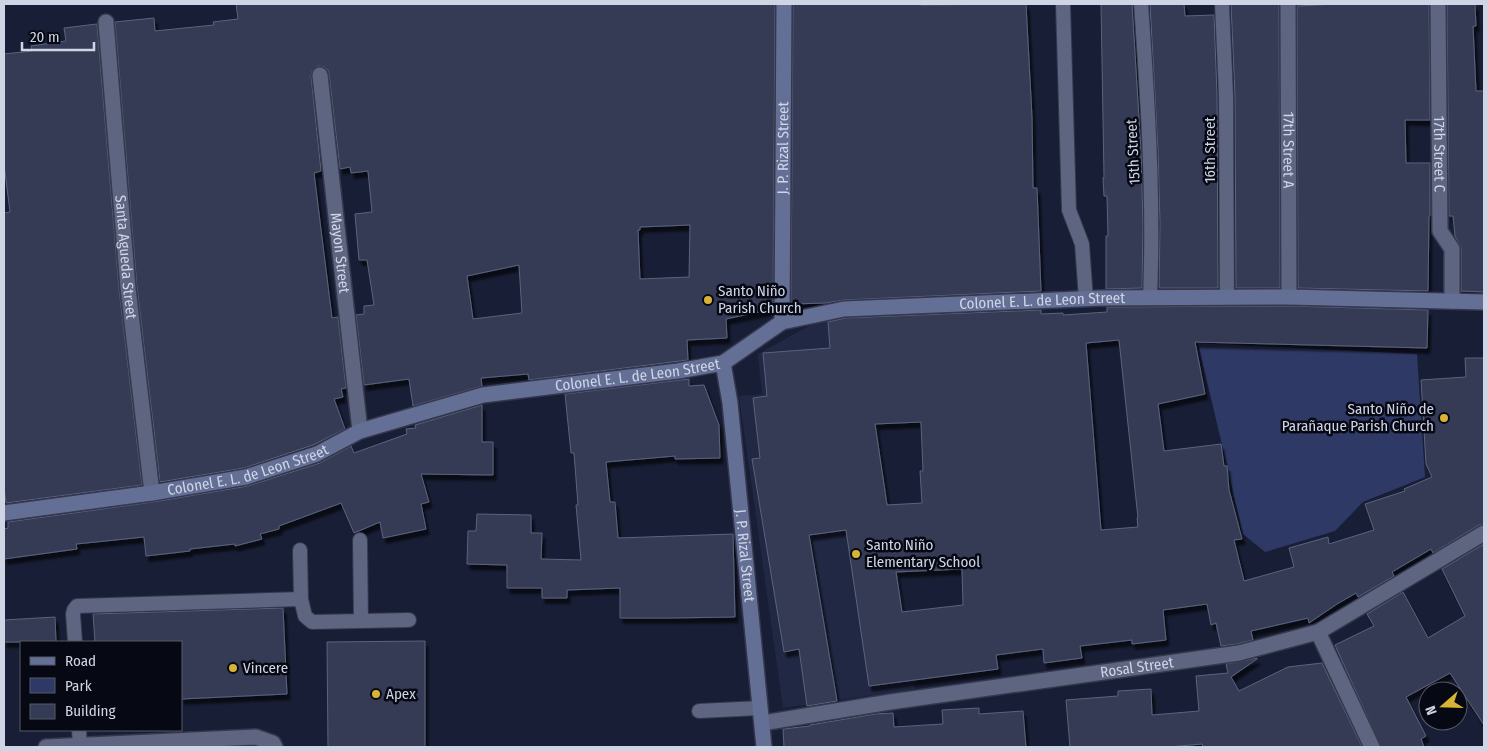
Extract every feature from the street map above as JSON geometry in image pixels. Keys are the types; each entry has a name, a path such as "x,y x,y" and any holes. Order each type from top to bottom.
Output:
{"street":[{"name":"J. P. Rizal Street","path":"782,322 784,4"},
{"name":"17th Street A","path":"1288,4 1289,296"},
{"name":"17th Street C","path":"1438,4 1440,231 1452,249 1452,301"},
{"name":"Santa Agueda Street","path":"106,22 128,288 152,493"},
{"name":"Mayon Street","path":"320,75 360,431"},
{"name":"Colonel E. L. de Leon Street","path":"4,513 152,493 246,477 317,454 360,431 482,395 678,372 723,363 782,322 844,309 1086,299 1289,296 1484,302"},
{"name":"J. P. Rizal Street","path":"723,363 730,403 764,747"},
{"name":"Rosal Street","path":"761,716 890,702 1239,653 1318,632 1484,533"},
{"path":"1318,632 1372,747"},
{"path":"46,747 256,738 273,743 275,747"}],"lane":[{"path":"1062,4 1068,210 1082,244 1086,299"},
{"name":"15th Street","path":"1141,4 1152,212 1150,298"},
{"name":"16th Street","path":"1222,4 1226,95 1227,297"},
{"path":"360,540 361,621"},
{"path":"300,550 301,599 305,616 312,622 409,620"},
{"path":"74,641 73,614 77,606 301,599"},
{"path":"699,710 761,716"},
{"path":"79,731 80,746"}],"shaded area":[{"name":"Santo Niño Elementary School","path":"888,311 894,382 871,385 915,689 783,708 739,396 762,394 758,354 827,316"}],"green space":[{"path":"1198,343 1417,354 1425,477 1363,502 1335,531 1265,552 1243,534"}],"building":[{"path":"236,4 775,4 773,304 768,305 768,310 726,319 727,338 687,340 688,360 529,380 528,374 481,378 482,386 413,406 409,379 364,385 356,315 364,314 364,306 374,305 367,260 359,260 355,214 372,212 368,171 351,173 350,167 340,169 329,74 328,70 324,67 318,66 312,71 311,76 321,171 314,173 332,318 338,317 346,388 341,389 343,397 334,399 345,429 313,445 244,468 160,482 137,287 115,22 154,18 155,31 214,25 213,22 238,19","holes":["690,225 689,277 640,279 638,230 640,230 640,227","519,265 522,313 473,319 467,276"]},
{"path":"793,4 1026,4 1032,117 1033,188 1037,188 1041,291 791,304"},
{"path":"1101,4 1132,4 1141,151 1142,288 1106,289 1106,236 1108,236 1107,196 1104,196 1103,178"},
{"path":"1150,4 1184,4 1185,16 1214,15 1217,95 1218,288 1159,288 1158,151"},
{"path":"1231,4 1279,4 1280,288 1236,288 1235,95"},
{"path":"1429,4 1430,120 1405,120 1406,163 1430,163 1428,291 1298,288 1297,6"},
{"path":"1447,4 1475,4 1476,26 1473,26 1476,91 1484,91 1484,292 1461,291 1461,248 1455,236 1453,216 1449,216"},
{"path":"97,24 119,289 142,485 6,503 4,488 4,213 10,212 4,164 4,54 32,51 31,46 66,41 64,28"},
{"path":"1289,306 1428,310 1427,348 1195,342 1205,394 1158,404 1164,451 1221,444 1224,466 1227,466 1229,490 1242,539 1234,540 1244,581 1294,567 1289,548 1328,537 1329,544 1374,530 1365,504 1405,491 1404,489 1432,477 1426,464 1421,380 1466,377 1465,358 1484,358 1484,524 1479,525 1433,553 1431,549 1392,572 1394,576 1358,597 1356,593 1309,623 1308,618 1251,631 1253,640 1221,646 1216,623 1211,625 1207,604 1163,610 1166,640 1132,644 1132,640 1080,646 1082,658 1044,663 1043,649 996,655 998,669 869,686 846,530 809,535 837,701 807,706 799,649 784,652 752,459 760,458 753,398 767,396 763,353 830,348 828,322 845,318 1041,310 1041,314 1063,313 1063,315 1107,312 1107,307","holes":["1119,340 1138,527 1101,530 1086,343","921,422 923,471 920,471 922,503 887,505 875,424","962,569 963,605 902,612 896,572"]},
{"path":"689,379 689,386 704,385 719,425 720,458 675,459 675,456 606,462 610,502 615,502 618,538 733,534 735,617 620,618 620,588 567,590 567,598 542,598 542,588 507,588 507,565 467,564 468,531 476,531 477,514 531,515 531,533 542,533 541,559 581,560 574,453 571,453 565,394"},
{"path":"482,405 482,442 493,442 493,475 421,474 429,502 421,504 426,529 383,538 380,522 354,533 341,503 279,526 279,529 260,534 262,539 235,546 235,544 190,549 190,551 146,556 144,537 76,544 77,549 4,559 4,529 8,528 8,522 153,502 248,486 320,463 351,446 354,453 407,434 406,429 416,428 415,425"},
{"path":"1484,544 1484,725 1468,701 1468,681 1455,681 1450,673 1435,681 1418,681 1418,690 1406,697 1418,720 1418,731 1423,731 1426,736 1421,739 1424,747 1381,747 1335,645 1374,626 1367,614 1403,592 1428,638 1465,616 1442,569"},
{"name":"Vincere","path":"283,608 287,694 182,699 182,641 95,641 93,614"},
{"path":"55,617 56,641 4,642 4,620"},
{"name":"Apex","path":"425,641 425,747 328,747 327,642"},
{"path":"1257,658 1231,677 1239,691 1288,667 1322,663 1362,747 1203,747 1202,744 1168,747 1070,747 1066,700 1118,696 1118,691 1151,689 1152,715 1199,711 1196,676 1228,673 1226,664"},
{"path":"979,708 979,714 1023,711 1026,747 784,747 783,729 875,714 893,713 894,727 943,724 942,710"}],"place":[{"name":"Santo Niño Parish Church","path":"708,300"},
{"name":"Santo Niño de Parañaque Parish Church","path":"1444,418"},
{"name":"Santo Niño Elementary School","path":"856,554"},
{"name":"Vincere","path":"233,668"},
{"name":"Apex","path":"376,694"}]}
